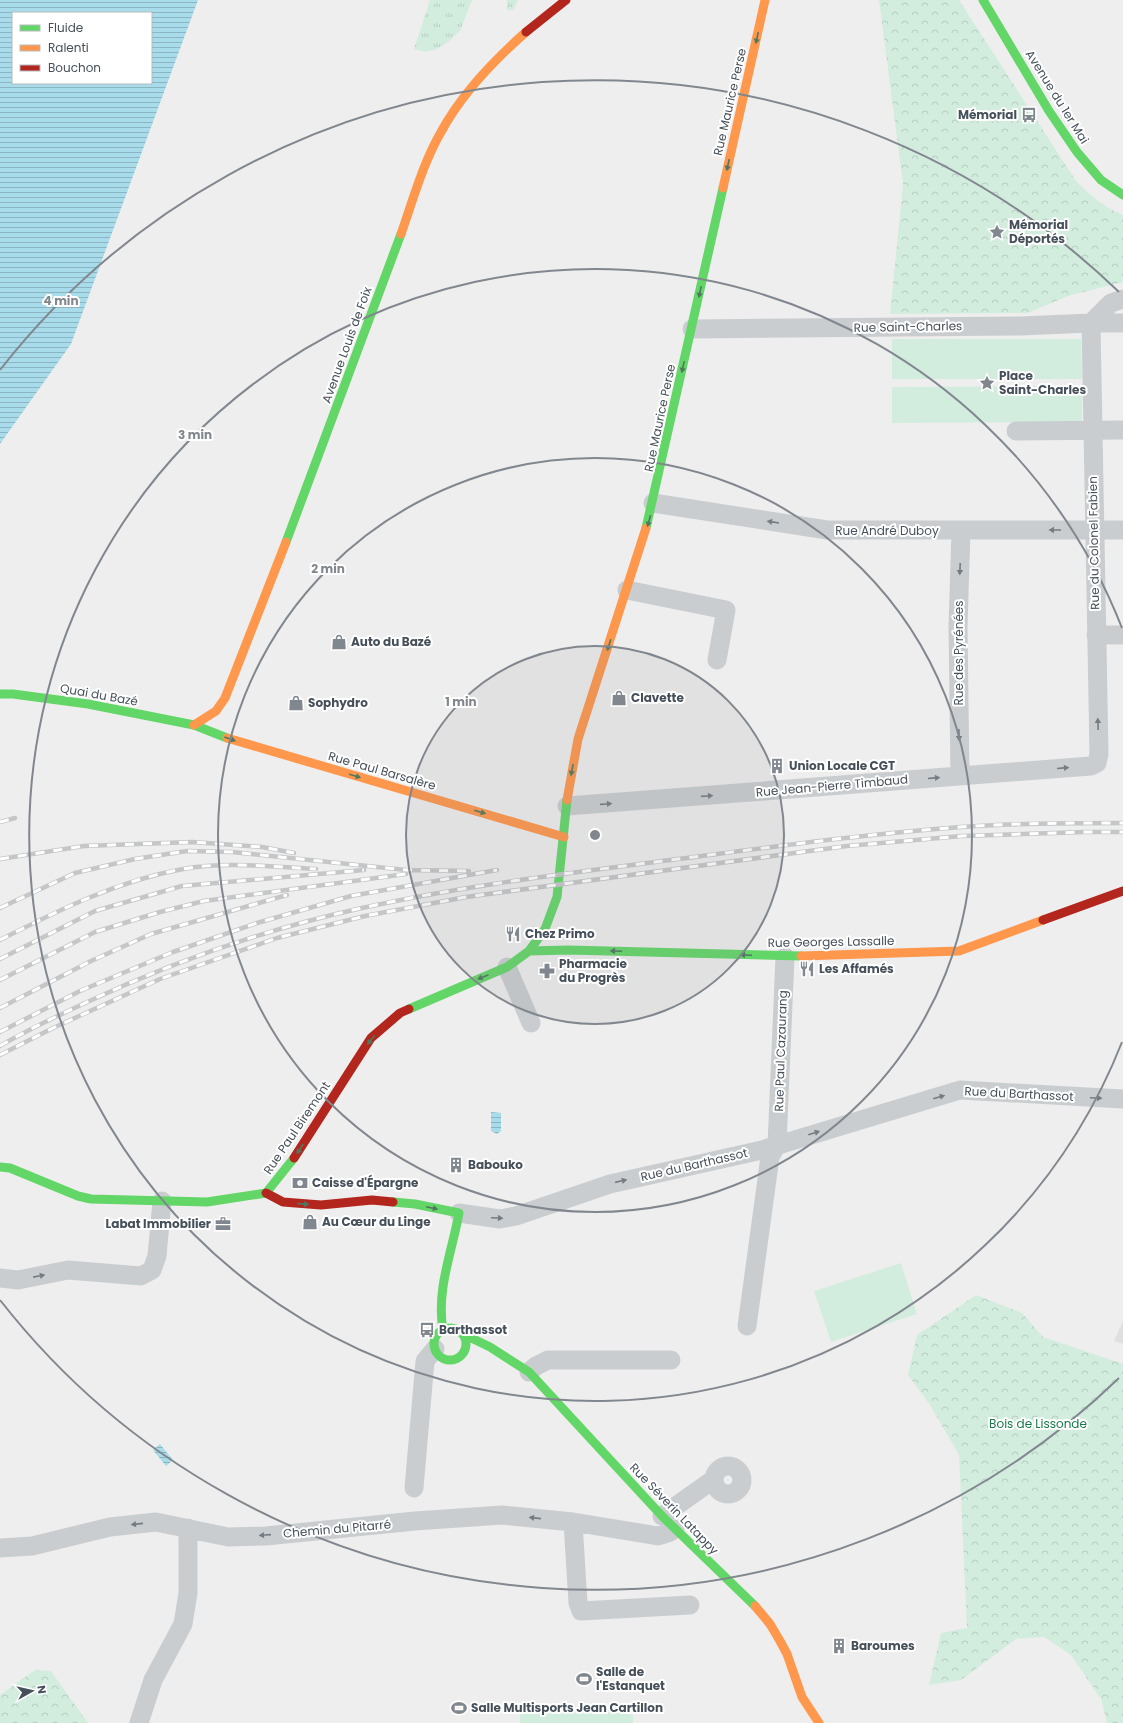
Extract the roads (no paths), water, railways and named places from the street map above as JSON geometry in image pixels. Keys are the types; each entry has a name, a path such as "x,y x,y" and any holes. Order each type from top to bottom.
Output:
{"street":[{"name":"Avenue Louis de Foix","path":"194,725 214,714 220,708 225,698 346,386 425,167 441,132 457,107 481,76 506,49 566,0"},
{"name":"Rue Maurice Perse","path":"528,951 545,929 555,903 564,837 568,790 578,739 649,520 661,472 765,0"},
{"name":"Avenue du 1er Mai","path":"983,0 1049,110 1077,152 1101,180 1123,195"},
{"path":"1091,323 1111,303 1123,299"},
{"name":"Rue du Colonel Fabien","path":"1091,323 1099,754 1097,763"},
{"name":"Rue Saint-Charles","path":"692,329 1020,326 1123,323"},
{"path":"1016,431 1123,430"},
{"name":"Rue André Duboy","path":"653,503 827,530 1123,530"},
{"name":"Rue des Pyrénées","path":"960,776 958,626 961,530"},
{"path":"627,590 726,610 717,660"},
{"path":"1096,635 1123,635"},
{"name":"Quai du Bazé","path":"0,694 13,694 88,704 194,725"},
{"name":"Rue Paul Barsalère","path":"194,725 230,739 564,837"},
{"name":"Rue Jean-Pierre Timbaud","path":"567,806 1091,766 1097,763"},
{"name":"Rue Georges Lassalle","path":"528,951 568,950 785,956 959,951 1123,892"},
{"name":"Rue Paul Biremont","path":"0,1167 10,1168 78,1196 91,1199 207,1202 266,1194 288,1167 371,1038 400,1013 507,967 528,951"},
{"name":"Rue Paul Cazaurang","path":"777,1145 785,956"},
{"path":"507,967 531,1023"},
{"name":"Rue du Barthassot","path":"266,1194 283,1202 321,1205 372,1200 415,1204 459,1213 500,1219 508,1218 610,1184 777,1145 960,1090 1123,1100"},
{"path":"747,1326 770,1157 777,1145"},
{"path":"0,1278 18,1280 68,1270 141,1276 152,1270 157,1256 162,1201"},
{"path":"443,1330 440,1320 441,1298 459,1213"},
{"path":"456,1359 462,1354 465,1348 465,1340 461,1334 453,1329 443,1330 435,1338 435,1349 441,1357 446,1360 473,1358"},
{"name":"Rue Séverin Latappy","path":"461,1334 490,1347 529,1372 669,1523 758,1610 770,1624 787,1654 802,1697 819,1723"},
{"path":"414,1488 425,1361 435,1349"},
{"path":"487,1358 504,1357"},
{"path":"529,1372 536,1366 548,1360 671,1360"},
{"name":"Chemin du Pitarré","path":"0,1548 32,1546 110,1527 156,1522 228,1537 266,1536 416,1521 502,1515 573,1522 653,1536 668,1533 669,1523 714,1479"},
{"path":"573,1522 578,1603 581,1610 690,1605"},
{"path":"139,1723 153,1680 183,1624 188,1593 188,1528"},
{"name":"Rue Séverin Latappy","path":"802,1697 802,1713"}],"water":[{"path":"0,0 198,0 71,344 0,444"},
{"path":"491,1112 501,1113 501,1131 497,1134 491,1131"},
{"path":"160,1444 173,1460 166,1466 153,1450"}],"railway":[{"path":"0,822 15,818"},
{"path":"0,1046 83,1004 151,974 220,948 326,916 401,900 480,886 559,875 854,837 981,826 1123,823"},
{"path":"0,1055 53,1028 160,979 277,938 365,916 466,897 847,846 962,836 1123,832"},
{"path":"0,859 84,846 192,842 262,847 294,853"},
{"path":"0,908 75,873 135,859 187,851 232,852 406,870 469,871"},
{"path":"0,940 89,898 159,874 216,865 249,865 316,869"},
{"path":"0,959 95,911 182,886 364,870"},
{"path":"0,1032 80,991 173,952 257,923 351,896 497,870"},
{"path":"0,980 95,932 160,912 204,901 406,874"},
{"path":"0,1008 91,961 151,934 287,895"}],"place":[{"name":"Mémorial","path":"1029,115"},
{"name":"Mémorial Déportés","path":"997,232"},
{"name":"Place Saint-Charles","path":"987,383"},
{"name":"Auto du Bazé","path":"339,642"},
{"name":"Clavette","path":"619,698"},
{"name":"Sophydro","path":"296,703"},
{"name":"Union Locale CGT","path":"777,766"},
{"name":"Chez Primo","path":"513,934"},
{"name":"Les Affamés","path":"807,969"},
{"name":"Pharmacie du Progrès","path":"547,971"},
{"name":"Babouko","path":"456,1165"},
{"name":"Caisse d'Épargne","path":"300,1183"},
{"name":"Au Cœur du Linge","path":"310,1222"},
{"name":"Labat Immobilier","path":"223,1224"},
{"name":"Barthassot","path":"427,1330"},
{"name":"Baroumes","path":"839,1646"},
{"name":"Salle de l'Estanquet","path":"584,1679"},
{"name":"Salle Multisports Jean Cartillon","path":"459,1708"}],"park label":[{"name":"Bois de Lissonde","path":"1038,1424"}]}
